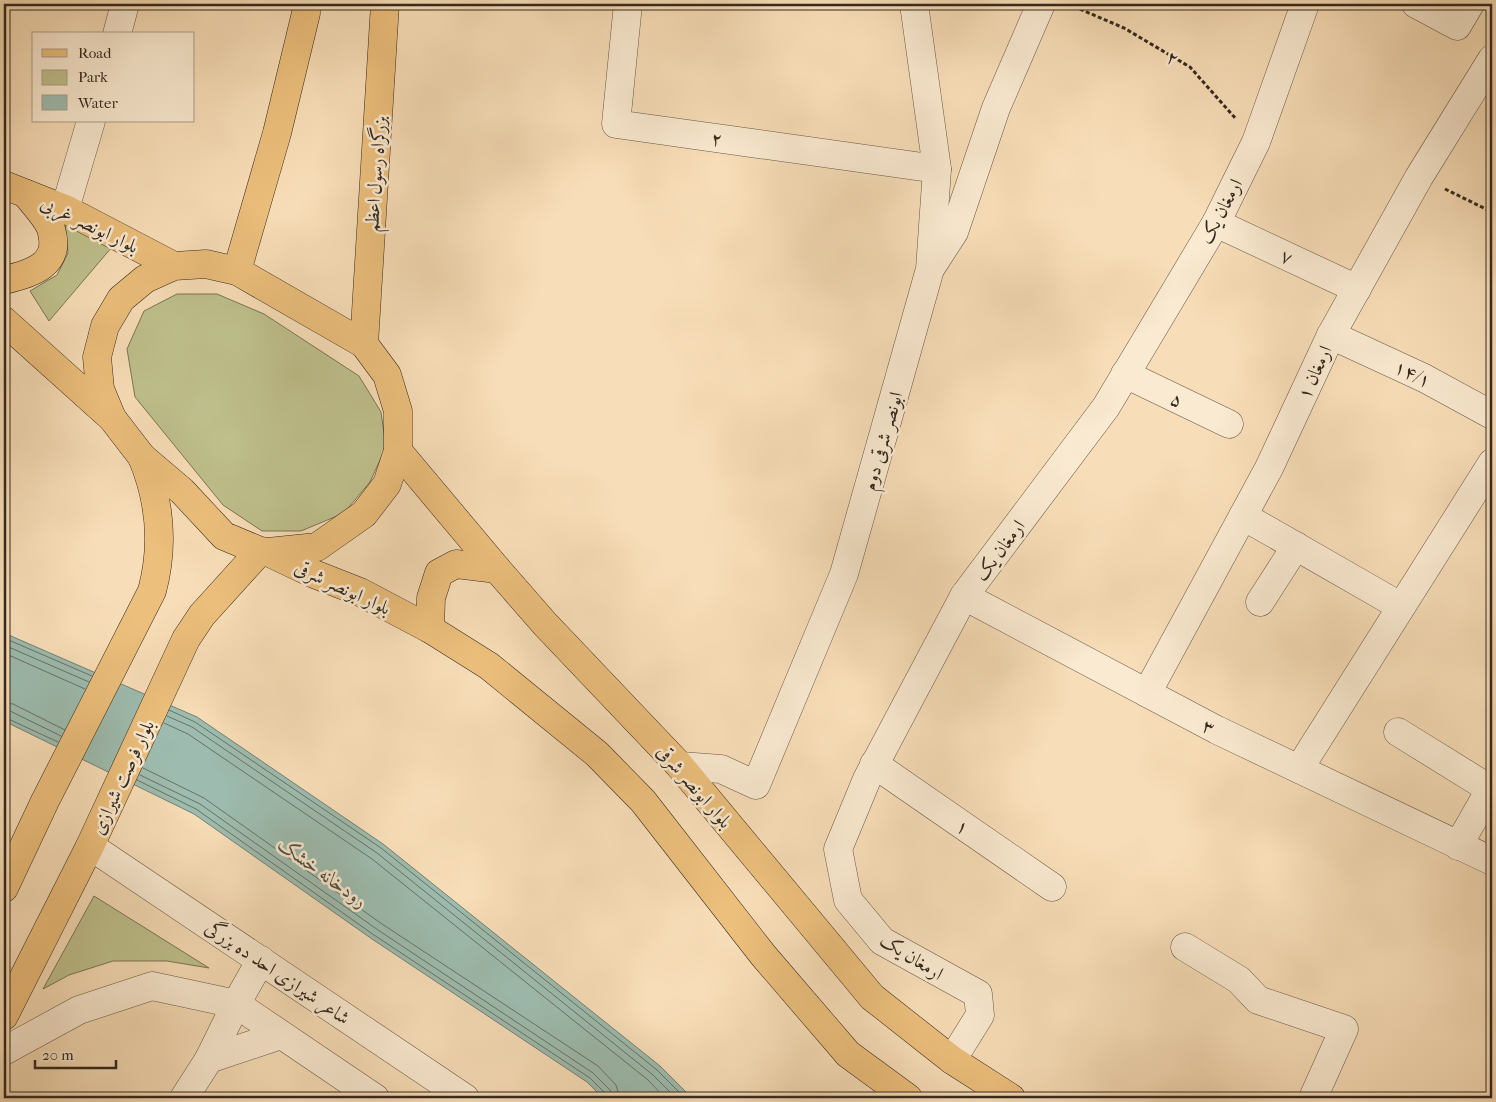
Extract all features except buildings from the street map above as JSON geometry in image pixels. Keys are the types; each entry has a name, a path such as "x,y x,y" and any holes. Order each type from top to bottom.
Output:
{"main road":[{"path":"237,271 276,133 306,13 306,4"},
{"name":"بزرگراه رسول اعظم","path":"364,344 385,4"},
{"path":"4,280 26,275 44,265 53,248 50,228 15,189"},
{"name":"بلوار ابونصر غربی","path":"15,189 65,209 174,266"},
{"path":"112,418 100,388 98,357 105,326 121,299 145,279 174,266 206,264 237,271 364,344 386,374 398,411 398,451 386,484 364,514 317,547 264,552"},
{"path":"4,321 112,418 142,457 150,476 155,496 159,535 157,572 152,591 45,801 12,859 4,888"},
{"name":"بلوار ابونصر شرقی","path":"398,451 545,624 680,766 872,997 952,1060 1011,1098"},
{"name":"بلوار ابونصر شرقی","path":"142,457 182,491 224,536 360,592 430,630 489,666 597,754 642,801 763,955 848,1054 908,1098"},
{"name":"بلوار فرصت شیرازی","path":"4,1016 90,846 186,639 202,615 264,552"},
{"path":"430,630 431,598 439,573 456,564 497,569"}],"street":[{"path":"118,32 126,4"},
{"name":"۲","path":"628,4 616,124 938,169"},
{"name":"ابونصر شرقی دوم","path":"680,766 721,769 756,785 844,574 930,269 938,169 914,4"},
{"path":"930,269 954,232 996,108 1041,4"},
{"name":"ارمغان یک","path":"952,1060 980,1015 978,994 882,941 848,900 838,849 866,779 964,596 1106,408 1216,222 1256,142 1305,4"},
{"path":"1416,4 1464,15"},
{"name":"ارمغان ۱","path":"1147,693 1269,468 1331,335 1419,177 1492,59"},
{"path":"65,209 91,122"},
{"name":"۷","path":"1216,222 1357,289"},
{"name":"۱۴/۱","path":"1331,335 1424,378 1492,415"},
{"name":"۵","path":"1125,374 1229,424"},
{"path":"1299,769 1400,606 1492,463"},
{"path":"1243,516 1400,606"},
{"path":"1260,602 1296,546"},
{"name":"۳","path":"964,596 1217,730 1492,862"},
{"path":"1398,732 1491,788 1458,846"},
{"name":"۱","path":"874,764 1052,887"},
{"name":"شاعر شیرازی احد ده بزرگی","path":"90,846 465,1098"},
{"path":"1185,947 1239,980 1258,1000 1344,1029 1313,1098"},
{"path":"184,1098 210,1060 236,1004 261,960"},
{"path":"4,1052 79,1010 152,986 236,1004 375,1098"},
{"path":"210,1060 281,1035"}],"path":[{"name":"۲","path":"1067,4 1124,28 1190,67 1256,142"},
{"path":"1419,177 1492,212"}],"green space":[{"path":"65,224 112,247 49,321 30,291 57,275 68,253"},
{"path":"177,294 217,294 264,314 359,376 381,412 386,447 370,482 344,513 301,531 262,531 223,505 135,397 127,349 144,311"},
{"path":"94,896 209,968 167,961 113,961 69,975 43,989"}],"water":[{"name":"رودخانه خشک","path":"4,633 197,717 383,844 660,1066 692,1098 603,1098 587,1082 372,939 194,814 4,721"}]}
